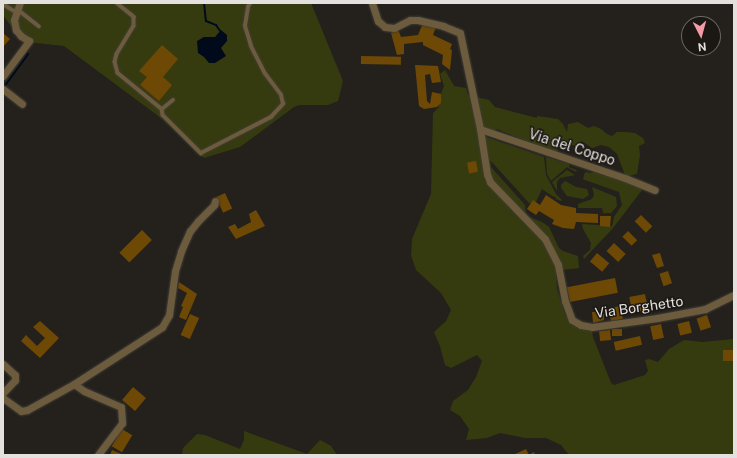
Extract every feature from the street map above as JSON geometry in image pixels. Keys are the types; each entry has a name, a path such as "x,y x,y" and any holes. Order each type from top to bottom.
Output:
{"street":[{"name":"Via Borghetto","path":"372,3 378,21 385,27 394,28 410,20 418,20 443,26 460,33 480,129 487,174 490,182 545,239 558,265 569,314 577,323 592,327 690,313 713,307 734,295"},
{"path":"3,76 29,41 21,36 16,30 14,20 17,8"},
{"path":"3,89 22,104"},
{"name":"Via del Coppo","path":"480,129 625,178 655,190"},
{"path":"3,398 21,411 27,410 74,384 162,327 169,315 175,270 181,251 198,221 214,205 215,201"},
{"path":"3,364 15,375 15,380 3,393"},
{"path":"74,384 121,407 122,424 98,455"}],"lane":[{"path":"117,3 134,18 134,26 117,54 115,62 118,72 162,109 164,115 201,153 271,116 283,104 281,95 265,74 251,46 245,26 250,3"},
{"path":"3,4 17,8 39,26"},
{"path":"162,109 173,100"}],"green space":[{"path":"3,3 311,3 343,81 338,101 328,105 299,105 294,107 240,147 204,158 161,118 64,46 27,42 16,33 3,15"},
{"path":"445,70 454,86 466,88 468,95 489,100 495,107 537,118 537,116 558,119 563,124 567,132 568,124 578,122 588,128 594,126 612,136 617,132 626,132 635,133 643,138 645,143 639,146 640,155 637,174 628,176 625,175 617,154 609,147 601,145 592,148 582,141 576,145 564,145 559,142 557,153 497,129 486,135 486,137 544,157 546,175 556,194 562,200 561,201 542,189 536,202 533,201 530,204 490,160 491,167 525,205 526,213 530,217 549,227 559,248 563,251 578,256 579,268 562,270 556,274 557,289 565,314 571,324 580,329 592,330 593,337 611,383 614,385 645,375 648,371 645,360 649,359 658,362 669,349 684,340 702,342 734,339 734,455 569,455 561,445 546,438 525,438 500,433 487,438 466,440 469,429 460,416 450,410 453,401 468,390 476,377 482,361 477,355 451,368 445,365 440,346 434,332 446,321 451,310 441,293 416,270 411,255 412,239 431,194 433,113 439,107 440,96 444,86 440,74"},
{"path":"546,157 569,164 569,167 577,170 576,172 567,167 551,181 547,174"},
{"path":"567,170 575,175 560,178 557,182 557,191 552,182"},
{"path":"585,172 593,172 640,186 642,190 613,228 584,259 583,256 590,250 591,243 583,229 582,224 612,226 614,217 622,205 619,192 583,179"},
{"path":"565,181 576,187 587,189 589,195 583,199 567,196 561,188 561,185"},
{"path":"592,187 616,197 617,206 611,213 603,213 602,208 578,208 578,204 592,199 594,195"},
{"path":"244,431 307,454 320,440 331,446 337,455 182,455 183,448 197,434 205,435 240,449 244,440"}],"water":[{"path":"221,30 227,35 227,41 221,48 226,56 215,63 209,63 198,53 197,41 204,37 215,37"}],"building":[{"path":"423,23 436,27 433,35 452,44 450,49 452,50 450,70 442,64 443,55 423,45 423,42 404,44 404,54 397,55 391,33 398,29 401,37 418,35"},
{"path":"3,33 10,39 3,47"},
{"path":"162,45 178,59 163,77 172,85 159,101 140,85 147,77 139,71"},
{"path":"361,56 401,57 401,65 361,64"},
{"path":"415,65 438,66 441,82 432,83 430,74 425,75 427,101 430,104 432,92 441,94 441,103 437,107 424,109 419,106"},
{"path":"476,161 478,172 469,173 467,163"},
{"path":"225,193 232,208 223,213 216,197"},
{"path":"546,195 561,205 576,208 576,213 598,214 598,223 576,222 574,229 563,228 552,224 554,220 539,211 536,215 527,209 533,200 540,205"},
{"path":"256,210 265,226 236,239 228,227 235,224 238,229 251,222 249,214"},
{"path":"641,215 652,226 646,233 635,221"},
{"path":"600,216 611,216 610,227 600,226"},
{"path":"142,230 152,240 129,263 119,253"},
{"path":"628,231 637,240 632,246 622,237"},
{"path":"614,243 626,254 618,262 606,251"},
{"path":"597,253 609,263 602,272 590,261"},
{"path":"660,253 664,266 657,268 652,255"},
{"path":"668,271 672,283 663,286 659,274"},
{"path":"615,278 618,293 570,302 567,287"},
{"path":"179,282 197,294 186,320 179,317 183,307 181,306 187,293 178,288"},
{"path":"645,294 648,310 632,313 629,297"},
{"path":"620,306 623,319 611,321 608,309"},
{"path":"592,312 597,312 597,315 604,314 604,320 593,323"},
{"path":"190,314 199,318 190,339 181,335"},
{"path":"707,315 711,327 701,331 697,318"},
{"path":"40,321 59,338 40,358 21,341 26,335 37,346 45,338 33,327"},
{"path":"689,321 692,333 680,336 677,324"},
{"path":"661,324 664,338 653,340 650,326"},
{"path":"612,329 622,329 622,336 612,336"},
{"path":"610,330 611,340 600,341 599,331"},
{"path":"640,336 642,345 616,351 614,342"},
{"path":"723,350 734,350 734,361 723,361"},
{"path":"133,387 146,398 135,411 122,400"},
{"path":"122,429 132,435 122,452 112,446"},
{"path":"526,449 529,455 513,455"},
{"path":"112,450 124,455 110,455"}],"waterway":[{"path":"204,3 206,21 216,25 220,31"},
{"path":"4,87 28,54"}]}
